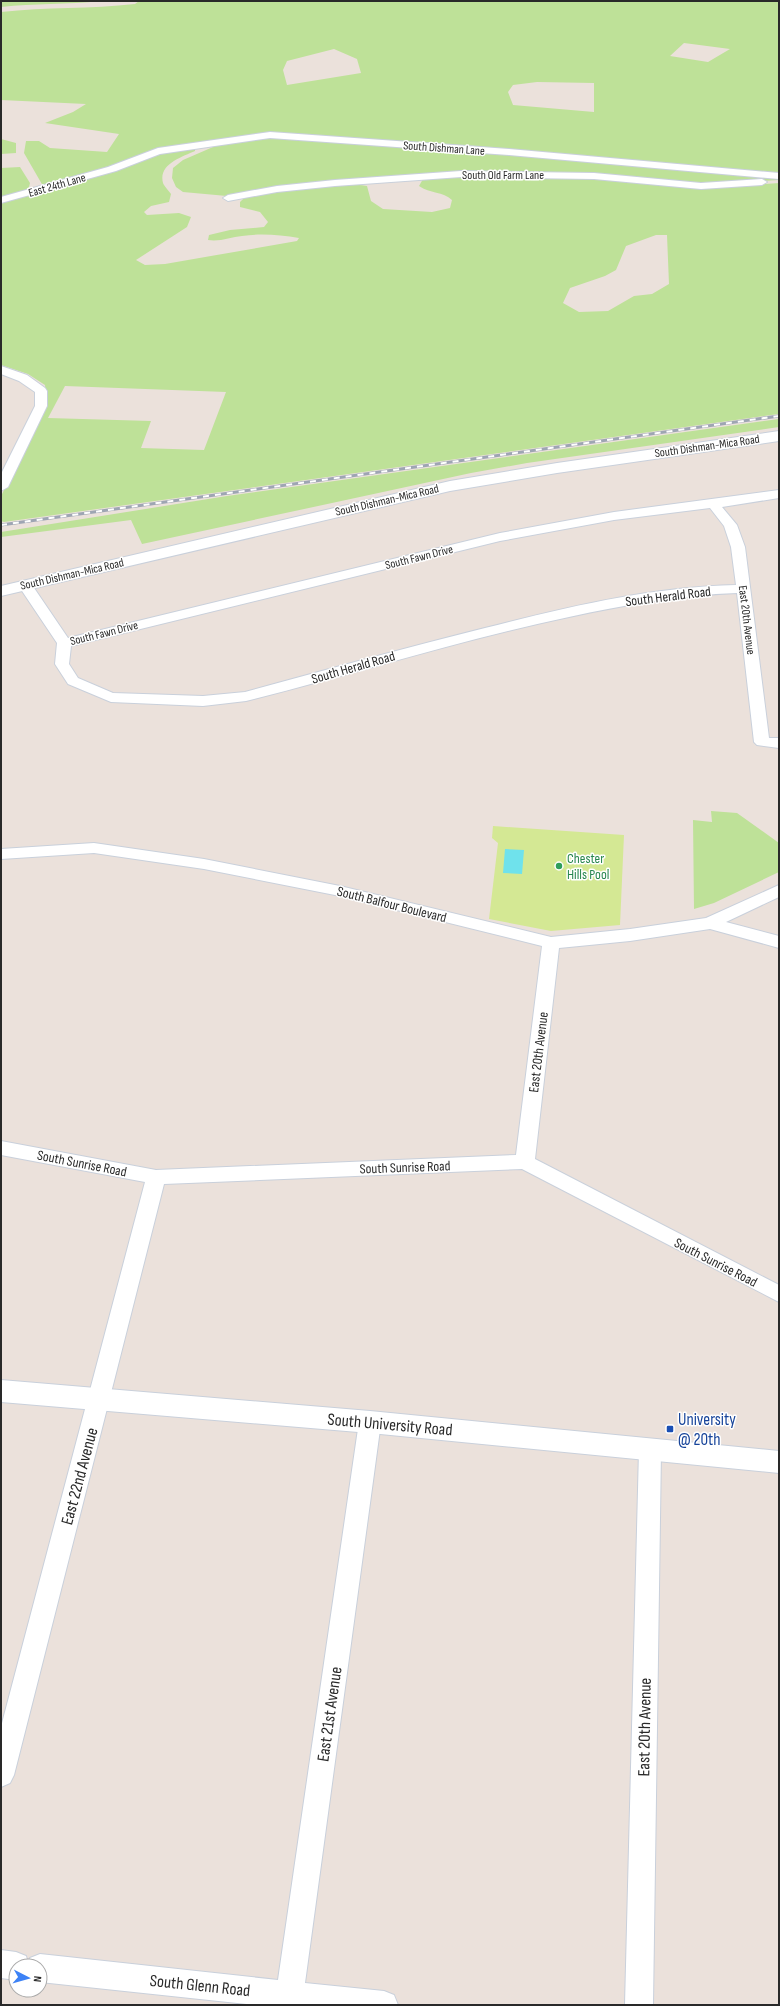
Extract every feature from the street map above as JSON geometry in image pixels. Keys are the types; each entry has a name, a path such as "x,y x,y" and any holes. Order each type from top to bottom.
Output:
{"main road":[{"name":"South Dishman-Mica Road","path":"1,591 450,486 557,468 779,436"},
{"name":"South University Road","path":"1,1391 370,1422 779,1462"}],"street":[{"name":"South Dishman Lane","path":"112,169 158,151 270,135 509,152 779,176"},
{"name":"East 24th Lane","path":"1,200 112,169"},
{"name":"South Old Farm Lane","path":"228,198 277,189 461,174 594,176 701,186 779,181"},
{"path":"1,370 23,378 41,391 41,406 1,487"},
{"name":"South Fawn Drive","path":"64,643 500,537 614,516 779,494"},
{"name":"East 20th Avenue","path":"713,504 730,525 738,547 762,742 779,743"},
{"path":"25,585 64,643"},
{"name":"South Herald Road","path":"64,643 62,664 73,681 111,697 203,702 246,696 438,644 533,620 618,602 696,590 743,589"},
{"name":"South Balfour Boulevard","path":"1,854 94,848 204,864 340,891 551,942 630,935 710,923 779,942"},
{"path":"710,923 779,890"},
{"name":"East 20th Avenue","path":"525,1162 551,942"},
{"name":"South Sunrise Road","path":"1,1148 156,1177 525,1162 779,1294"},
{"name":"East 22nd Avenue","path":"1,1774 156,1177"},
{"name":"East 21st Avenue","path":"289,2000 370,1422"},
{"name":"East 20th Avenue","path":"639,2005 650,1450"},
{"name":"South Glenn Road","path":"48,1969 289,2000 384,2005"}],"green space":[{"path":"1,1 101,1 1,7"},
{"path":"139,1 779,1 779,180 716,184 459,172 227,196 183,192 176,187 172,178 173,168 183,160 220,144 156,149 107,168 43,186 24,153 26,141 39,141 50,148 107,152 119,134 45,123 73,112 86,104 1,100 1,12 135,4","holes":["684,43 730,49 708,62 670,56","334,49 357,59 361,73 287,85 283,70 287,61","537,82 594,83 594,112 513,105 508,92 513,85"]},
{"path":"1,139 16,143 16,153 1,154"},
{"path":"190,148 195,149 195,151 172,162 164,171 162,176 163,183 171,194 169,202 151,206 144,212 147,215 179,213 191,217 187,227 136,260 145,265 165,264 297,241 299,238 278,235 249,235 208,240 209,235 230,230 264,227 268,222 260,212 240,207 240,202 245,197 282,191 353,184 367,186 371,201 383,209 432,212 450,208 452,200 445,195 423,189 419,186 423,179 463,176 586,177 726,187 779,183 779,414 4,522 1,521 1,496 47,406 45,385 28,374 1,365 1,202 160,152","holes":["656,235 667,235 669,284 652,294 634,296 608,311 579,312 563,303 570,288 605,276 616,270 626,246","65,386 226,392 204,450 141,448 151,421 48,418"]},
{"path":"20,167 30,183 28,191 1,197 1,168"},
{"path":"779,419 779,427 527,463 471,473 142,544 131,520 1,537 1,532 227,496"},
{"path":"711,811 737,813 779,843 779,872 714,903 694,909 693,820 712,822"},
{"name":"Chester Hills Pool","path":"493,826 624,835 620,925 551,931 489,919 498,843 492,838"}],"water":[{"path":"505,849 524,850 522,874 503,873"}],"railway":[{"path":"1,525 779,416"}],"place":[{"name":"Chester Hills Pool","path":"559,866"},
{"name":"University @ 20th","path":"670,1429"}]}
